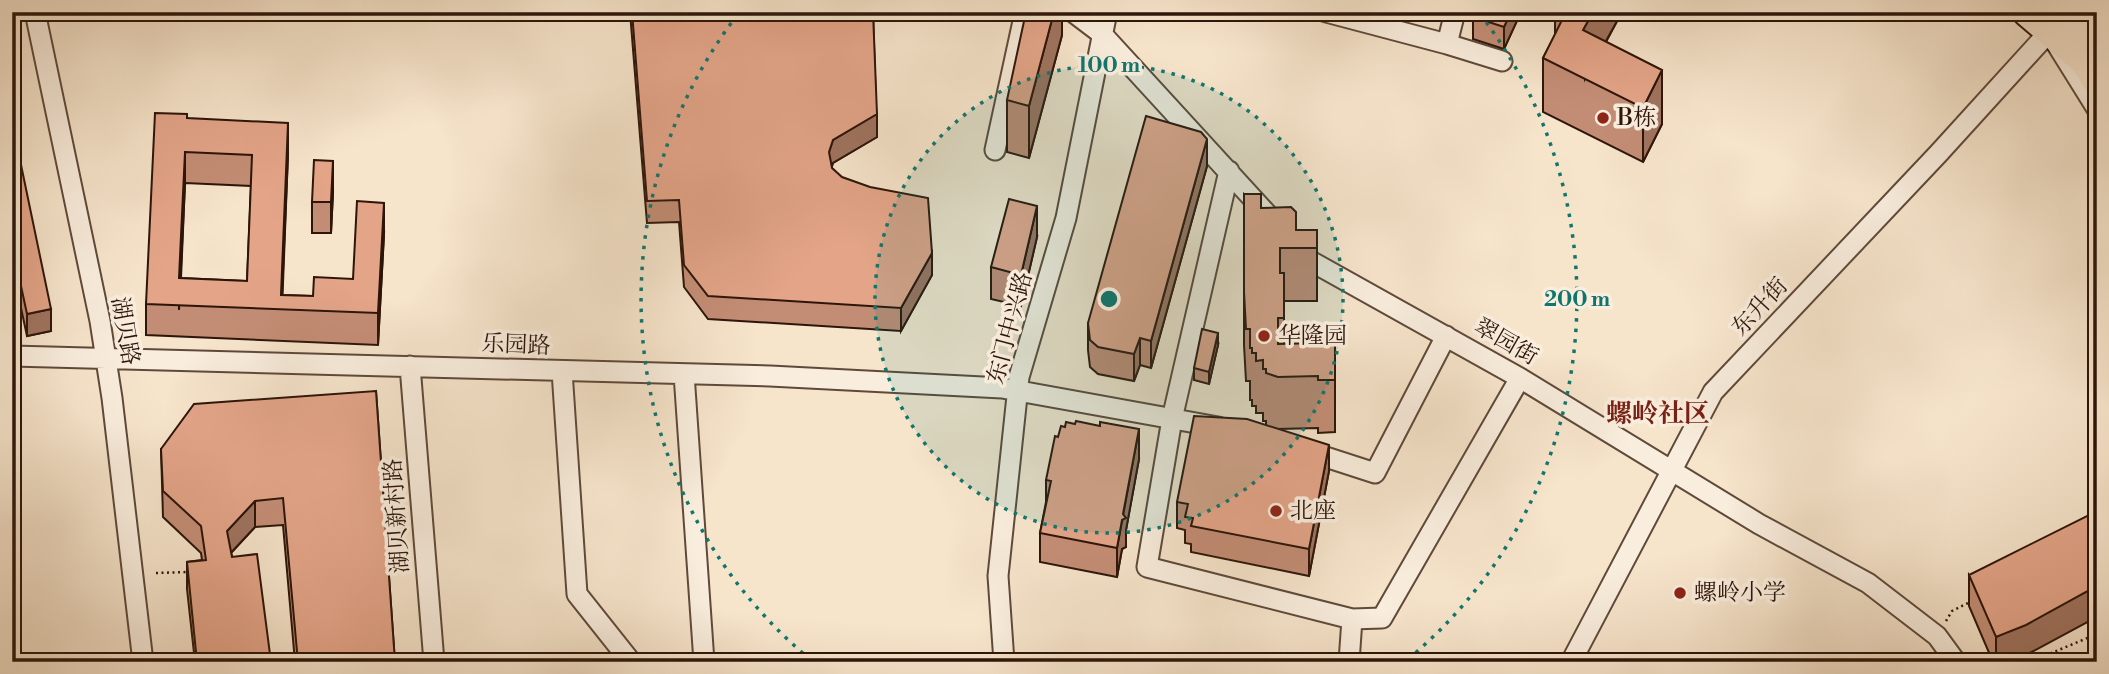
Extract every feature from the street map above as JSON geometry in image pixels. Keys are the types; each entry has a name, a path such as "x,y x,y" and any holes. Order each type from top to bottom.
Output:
{"highway":[{"path":"2027,12 2049,32 2092,59"},
{"path":"2070,13 2092,59"}],"street":[{"name":"湖贝路","path":"35,12 106,358 143,662"},
{"path":"995,150 1025,12"},
{"name":"翠园街","path":"1073,12 1102,34 1307,259 1520,378 1759,524 1868,583 1937,636 1956,662"},
{"name":"东门中兴路","path":"1004,662 998,576 1019,377 1066,218 1107,12"},
{"path":"1447,44 1455,12"},
{"path":"1329,13 1502,61"},
{"path":"2070,13 2097,24"},
{"path":"2049,32 2097,109"},
{"name":"东升街","path":"1571,662 1713,392 1938,155 2049,32"},
{"path":"1229,171 1172,419 1147,567 1352,619 1382,618 1520,378"},
{"path":"1285,444 1375,472 1446,336"},
{"name":"乐园路","path":"12,356 684,374 1002,388 1234,430"},
{"name":"湖贝新村路","path":"410,366 433,662"},
{"path":"562,371 577,594 631,662"},
{"path":"684,374 704,662"},
{"path":"1349,662 1352,619"}],"path":[{"path":"156,573 192,571"},
{"path":"1937,636 1952,611 1976,598"},
{"path":"2030,662 2097,634"}],"building":[{"path":"632,12 873,12 877,114 833,140 829,152 832,168 842,177 870,187 928,198 932,253 901,308 708,296 684,265 679,200 647,201"},
{"path":"1026,12 1054,12 1029,106 1007,100"},
{"path":"1476,12 1511,12 1504,27 1473,17"},
{"path":"1566,12 1593,12 1583,30 1662,70 1643,108 1543,58"},
{"path":"155,113 187,114 187,118 288,123 281,295 313,296 314,277 353,279 357,201 384,203 378,313 146,304","holes":["185,152 252,155 247,281 179,278"]},
{"path":"1146,116 1201,132 1207,139 1151,341 1140,338 1134,354 1098,347 1090,340 1088,323"},
{"path":"20,160 51,309 27,314 12,244 12,161"},
{"path":"314,160 333,161 331,202 312,202"},
{"path":"1244,194 1261,194 1261,208 1291,207 1296,212 1296,230 1317,230 1317,248 1280,248 1280,273 1284,273 1284,318 1278,318 1278,344 1320,343 1319,334 1335,334 1335,380 1318,380 1318,376 1278,377 1266,373 1263,360 1256,361 1256,353 1252,353 1250,329 1246,329 1244,292"},
{"path":"1009,199 1037,206 1021,275 991,267"},
{"path":"1202,329 1218,333 1209,372 1194,368"},
{"path":"376,391 395,662 298,662 283,498 255,501 227,531 232,557 257,554 271,662 197,662 187,562 206,560 201,526 163,491 161,449 194,404"},
{"path":"1194,416 1247,419 1329,445 1309,549 1191,526 1193,518 1185,517 1188,504 1177,502"},
{"path":"1076,421 1139,429 1123,514 1126,518 1122,520 1117,548 1040,533 1051,481 1046,480 1055,436 1058,437 1061,426 1065,427 1066,422 1075,424"},
{"path":"2097,511 2097,586 2026,625 1996,637 1969,575"}],"place":[{"name":"B栋","path":"1603,118"},
{"name":"华隆园","path":"1264,336"},
{"name":"北座","path":"1276,511"},
{"name":"螺岭小学","path":"1680,593"}],"district":[{"name":"螺岭社区","path":"1658,414"}]}
